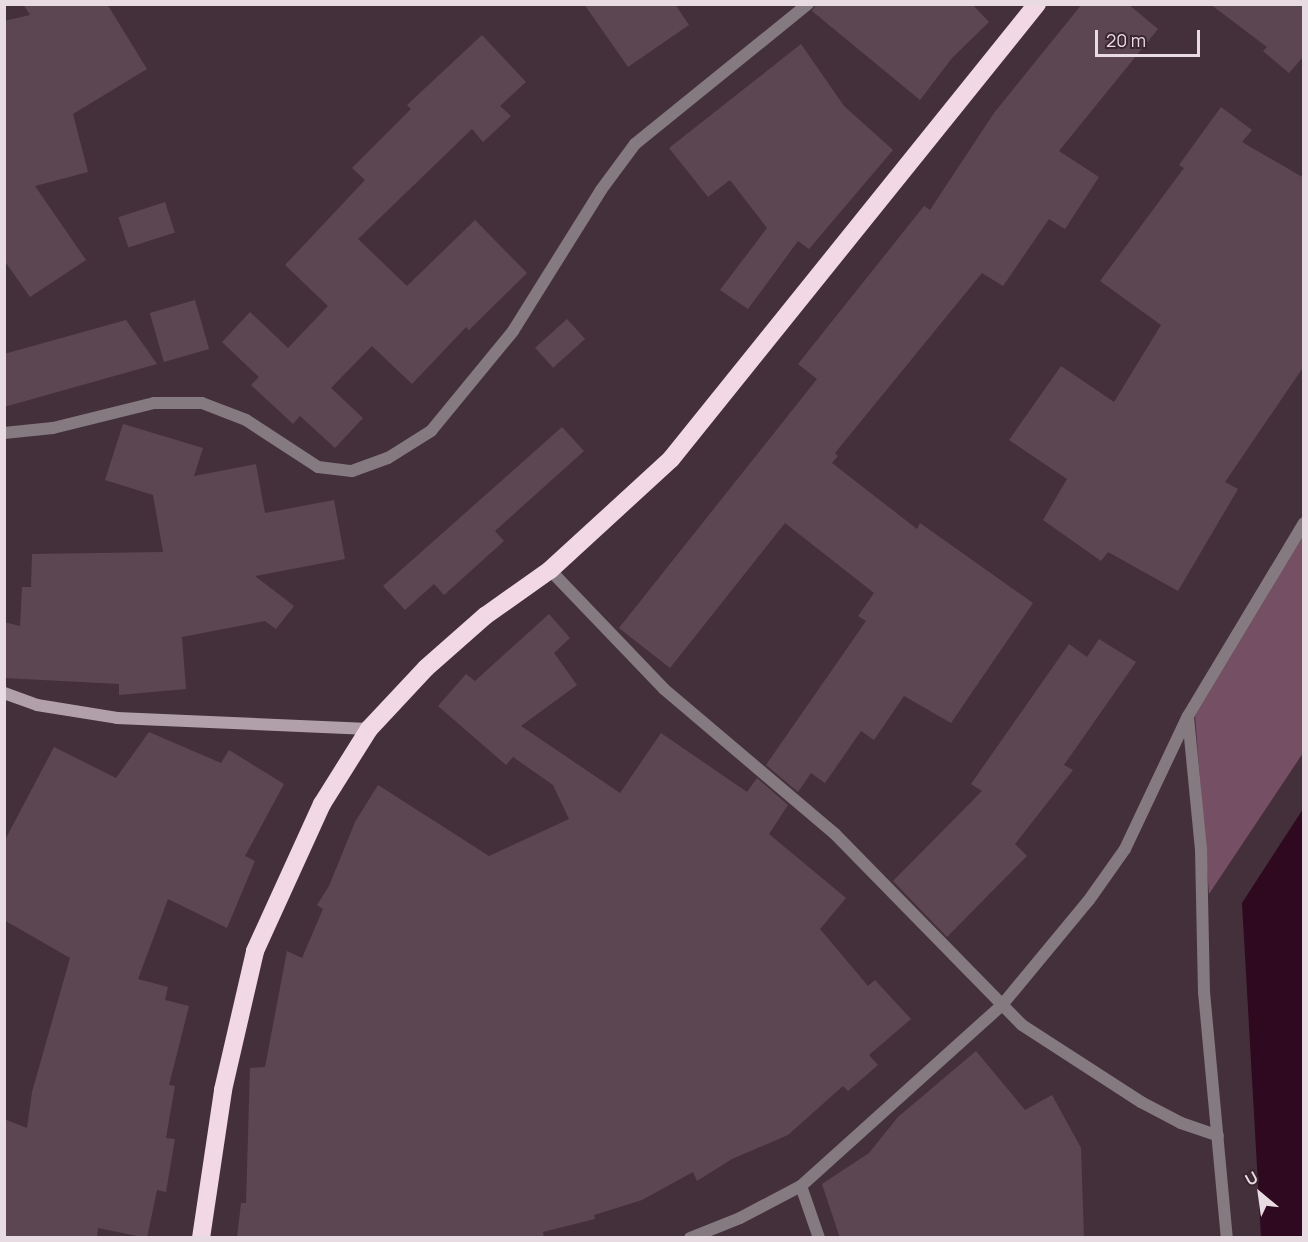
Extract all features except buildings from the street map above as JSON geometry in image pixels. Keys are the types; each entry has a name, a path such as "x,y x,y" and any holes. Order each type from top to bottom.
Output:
{"highway":[{"path":"201,1238 223,1090 255,951 322,804 369,729 426,668 484,616 550,570 671,459 1037,4"}],"street":[{"path":"4,433 53,428 154,403 202,403 246,420 318,467 352,471 388,458 431,431 513,331 601,190 635,144 808,4"},
{"path":"690,1238 801,1186 1002,1005 1089,900 1125,849 1188,716 1304,523"},
{"path":"550,570 664,689 835,834 1002,1005 1057,1051 1141,1102 1181,1123 1218,1136"},
{"path":"4,693 37,705 117,718 369,729"},
{"path":"1188,716 1201,849 1204,992 1227,1238"},
{"path":"801,1186 819,1238"}],"shaded area":[{"path":"1303,536 1303,753 1209,894 1195,716"},
{"path":"1303,809 1303,1237 1261,1237 1242,903"}]}
